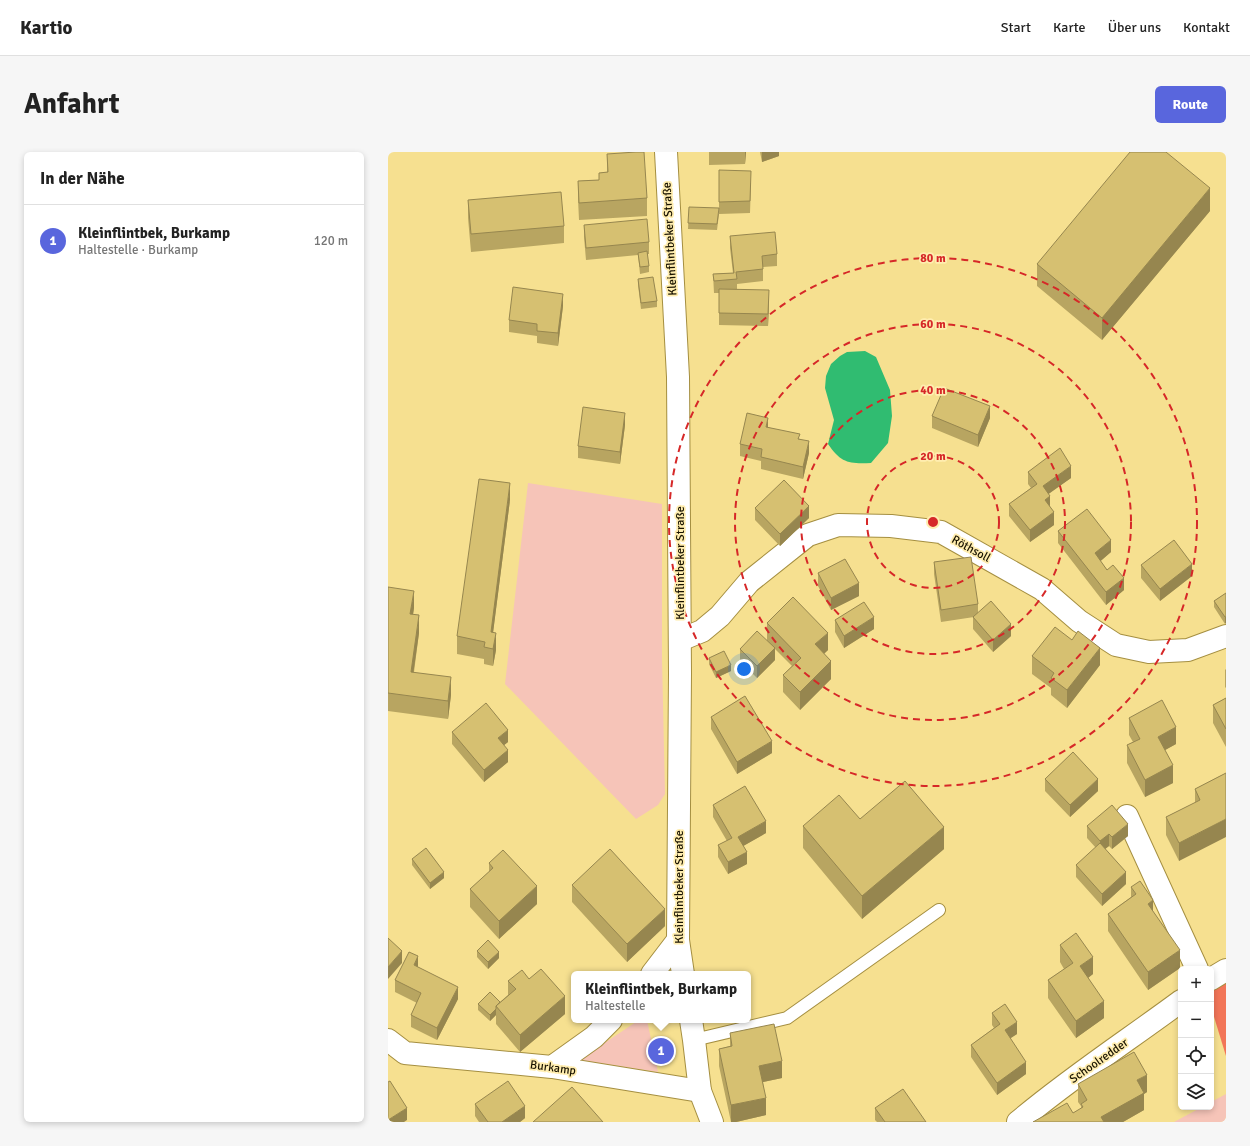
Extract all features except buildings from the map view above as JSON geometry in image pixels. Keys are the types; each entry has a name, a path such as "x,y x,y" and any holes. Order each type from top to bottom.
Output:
{"street":[{"name":"Kleinflintbeker Straße","path":"666,152 678,377 680,640 678,940 683,971"},
{"name":"Röthsoll","path":"680,640 702,632 720,616 749,582 808,535 838,525 892,526 941,532 1042,589 1079,621 1116,645 1149,652 1188,650 1226,636"},
{"path":"1127,816 1196,966"},
{"path":"654,971 678,940"},
{"path":"1214,977 1226,970"},
{"name":"Schoolredder","path":"1018,1122 1052,1094 1180,1002"},
{"path":"552,1067 594,1036 608,1023"},
{"path":"692,1030 700,1091 712,1122"},
{"name":"Burkamp","path":"394,1051 552,1067 700,1091"}],"lane":[{"path":"751,1023 787,1018 939,910"},
{"path":"692,1030 747,1023"}],"shaded area":[{"path":"865,351 876,357 890,390 892,416 888,443 871,463 857,463 842,459 828,444 834,420 825,388 826,376 831,364 847,352"},
{"path":"528,483 662,504 662,659 665,794 658,805 636,819 505,684"},
{"path":"1226,971 1226,1056 1214,1017 1214,978"},
{"path":"634,1023 648,1023 658,1072 579,1060"},
{"path":"1226,1094 1226,1122 1174,1122 1196,1110 1214,1110 1214,1100"}],"place":[{"name":"Kleinflintbek, Burkamp","path":"661,1051"}]}
